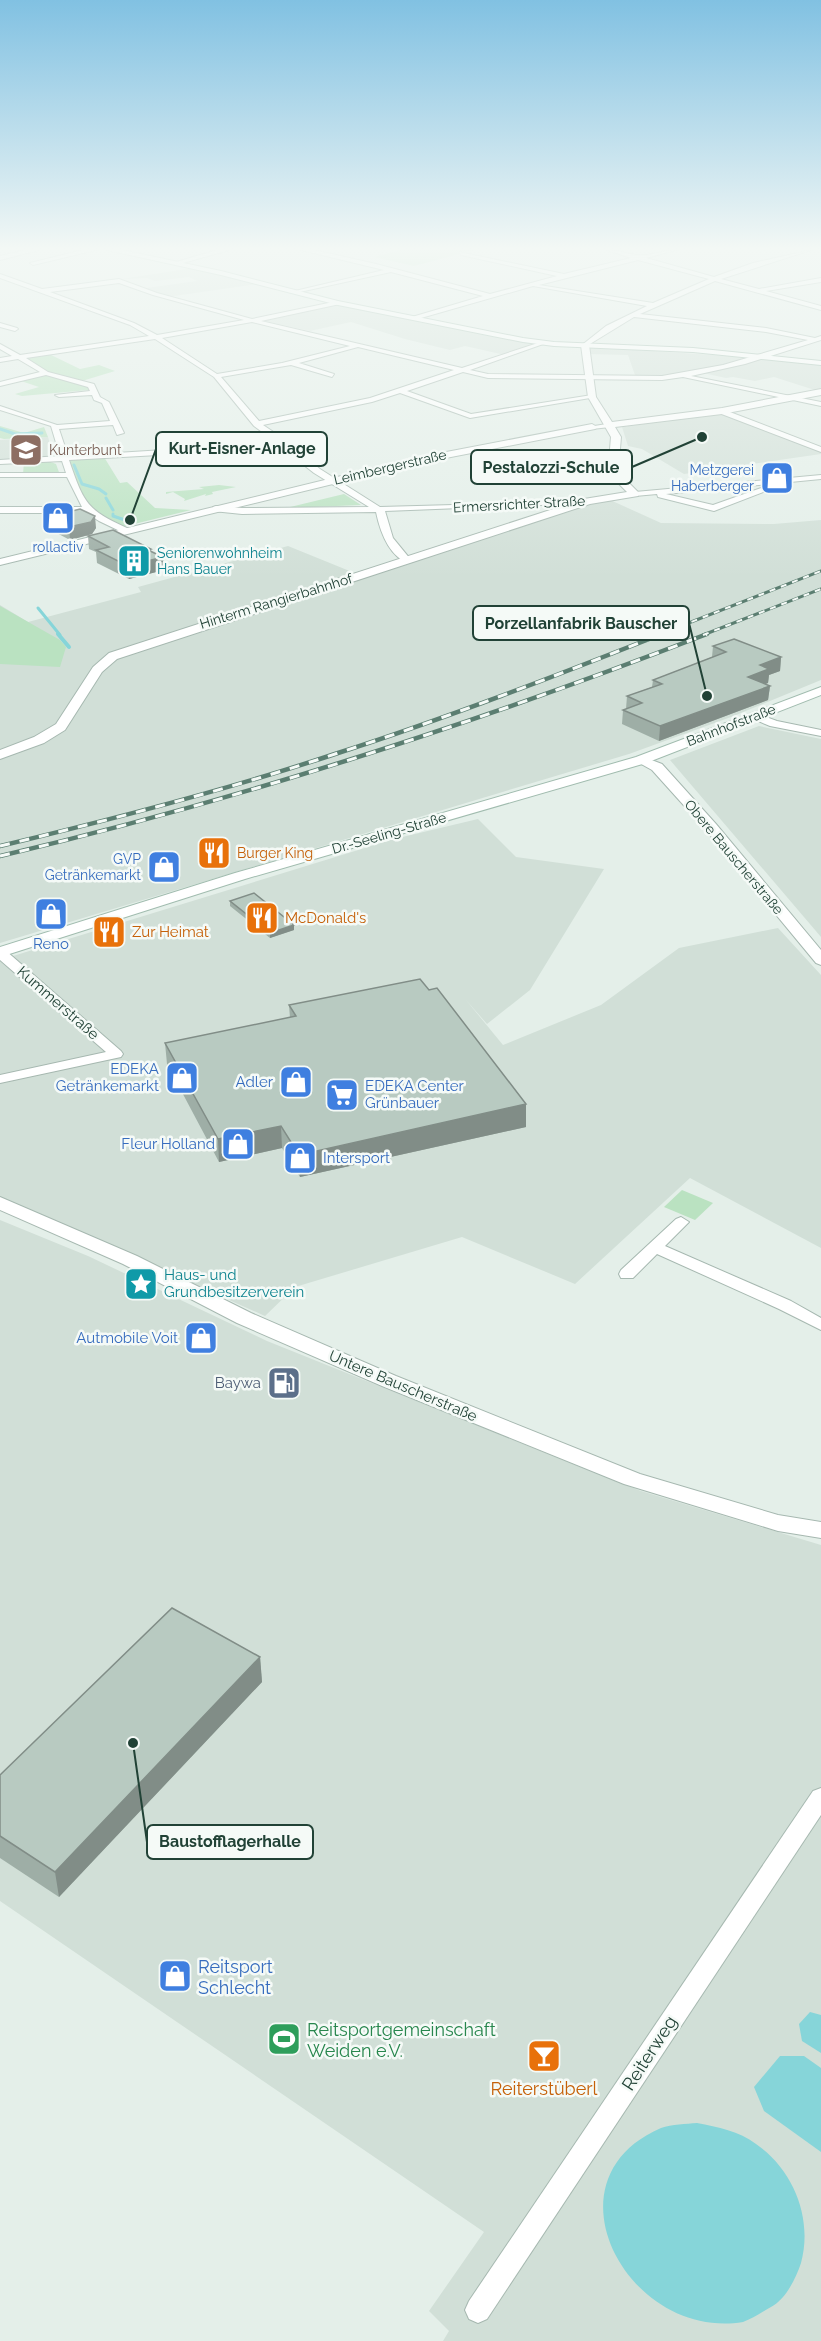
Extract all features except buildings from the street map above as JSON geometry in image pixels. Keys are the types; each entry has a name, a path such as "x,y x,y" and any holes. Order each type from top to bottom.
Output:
{"street":[{"path":"22,359 46,373 91,386 97,398 105,402 120,433"},
{"path":"190,359 216,376 257,424 317,471 380,510 386,537 395,550 407,560"},
{"path":"216,376 307,359"},
{"path":"417,359 498,377 662,378 759,359"},
{"path":"257,424 330,410 401,391 494,359"},
{"path":"586,359 592,397 610,425 617,443 613,473 635,494"},
{"path":"789,359 821,363"},
{"path":"293,363 332,375"},
{"path":"0,384 46,373"},
{"path":"680,376 821,404"},
{"path":"401,391 470,416 592,397"},
{"name":"Leimbergerstraße","path":"0,562 439,455 592,427 722,411 821,392"},
{"path":"59,395 93,393"},
{"path":"0,408 44,420 55,427 114,423"},
{"path":"722,411 821,450"},
{"path":"55,427 64,459 87,510"},
{"path":"0,462 287,446"},
{"path":"806,478 809,473 821,469"},
{"path":"0,475 71,475"},
{"name":"Ermersrichter Straße","path":"216,509 242,511 380,510 588,501 635,494 768,484 821,477"},
{"path":"656,492 714,508 769,488 768,484"},
{"name":"Hinterm Rangierbahnhof","path":"0,755 39,740 61,727 97,670 113,656 163,637 588,501"},
{"path":"0,510 87,510 126,531"},
{"name":"Bahnhofstraße","path":"641,760 821,691"},
{"path":"755,716 774,723 821,733"},
{"name":"Dr.-Seeling-Straße","path":"0,952 240,876 641,760"},
{"name":"Obere Bauscherstraße","path":"641,760 657,767 821,960"},
{"name":"Kummerstraße","path":"0,952 116,1054 0,1079"},
{"name":"Untere Bauscherstraße","path":"0,1203 130,1260 244,1318 389,1381 632,1479 726,1509 821,1530"},
{"path":"627,1274 681,1222"},
{"path":"655,1247 785,1305 821,1325"},
{"name":"Reiterweg","path":"478,2310 821,1797"}],"shaded area":[{"path":"629,359 774,359 821,365 821,392 774,377 755,381 698,372 680,376 636,378"},
{"path":"721,414 821,452 821,454 684,474 642,449 628,446 622,427"},
{"name":"Kunterbunt","path":"48,437 54,458 0,461 0,440"},
{"path":"608,499 661,523 774,524 821,520 821,680 731,717 629,754 0,943 0,758 43,741 100,671 117,658 589,503"},
{"path":"288,546 357,574 116,651 91,670 55,726 48,732 0,752 0,605 28,622 141,592 138,587"},
{"path":"759,726 821,739 821,937 670,760"},
{"path":"478,819 516,857 604,869 530,990 487,1024 466,1000 503,1045 601,1005 679,948 778,928 821,975 821,1248 690,1178 575,1284 462,1237 295,1287 265,1316 0,1198 0,960 394,839"},
{"path":"0,1220 88,1256 267,1341 641,1491 821,1545 821,2341 443,2341 449,2331 429,2311 484,2232 0,1901"}],"green space":[{"path":"25,359 60,359 80,369 99,365 115,371 82,381 44,371"},
{"path":"51,376 87,386 89,390 22,396 15,394 39,387 21,381"},
{"path":"0,426 24,433 44,427 48,437 4,439 0,438"},
{"path":"104,457 120,483 127,482 155,508 191,510 122,527 85,506 69,460"},
{"path":"48,461 56,464 60,475 23,474 24,462"},
{"path":"219,485 236,487 184,501 185,499 173,492 166,494 166,492 204,489 199,487"},
{"path":"344,494 361,505 286,508"},
{"path":"0,606 60,640 66,647 60,667 0,664"},
{"path":"682,1190 713,1203 695,1220 664,1207"}],"water":[{"path":"810,2012 821,2015 821,2053 802,2041 799,2024"},
{"path":"780,2056 804,2056 821,2068 821,2152 764,2111 754,2087"},
{"path":"697,2123 743,2136 769,2155 790,2181 802,2213 804,2246 801,2263 786,2294 776,2303 743,2322 702,2321 665,2307 635,2283 614,2252 604,2217 607,2183 625,2152 661,2128"}],"waterway":[{"path":"0,429 15,434 42,433"},
{"path":"74,465 82,484 99,489 106,494"},
{"path":"106,498 113,510"},
{"path":"113,514 113,516 128,521"},
{"path":"38,608 60,635"},
{"path":"58,634 69,647"}],"railway":[{"path":"658,635 821,571"},
{"path":"703,635 821,589"},
{"path":"0,846 170,803 296,767 460,711 662,634"},
{"path":"0,856 269,785 445,729 707,634"}],"place":[{"name":"Pestalozzi-Schule","path":"702,437"},
{"name":"Kunterbunt","path":"26,450"},
{"name":"Metzgerei Haberberger","path":"777,478"},
{"name":"rollactiv","path":"58,518"},
{"name":"Kurt-Eisner-Anlage","path":"130,520"},
{"name":"Seniorenwohnheim Hans Bauer","path":"134,561"},
{"name":"Porzellanfabrik Bauscher","path":"707,696"},
{"name":"Burger King","path":"214,853"},
{"name":"GVP Getränkemarkt","path":"164,867"},
{"name":"Reno","path":"51,914"},
{"name":"McDonald's","path":"262,918"},
{"name":"Zur Heimat","path":"109,932"},
{"name":"EDEKA Getränkemarkt","path":"182,1078"},
{"name":"Adler","path":"296,1082"},
{"name":"EDEKA Center Grünbauer","path":"342,1095"},
{"name":"Fleur Holland","path":"238,1144"},
{"name":"Intersport","path":"300,1158"},
{"name":"Haus- und Grundbesitzerverein","path":"141,1284"},
{"name":"Autmobile Voit","path":"201,1338"},
{"name":"Baywa","path":"284,1383"},
{"name":"Baustofflagerhalle","path":"133,1743"},
{"name":"Reitsport Schlecht","path":"175,1976"},
{"name":"Reitsportgemeinschaft Weiden e.V.","path":"284,2039"},
{"name":"Reiterstüberl","path":"544,2056"}]}
